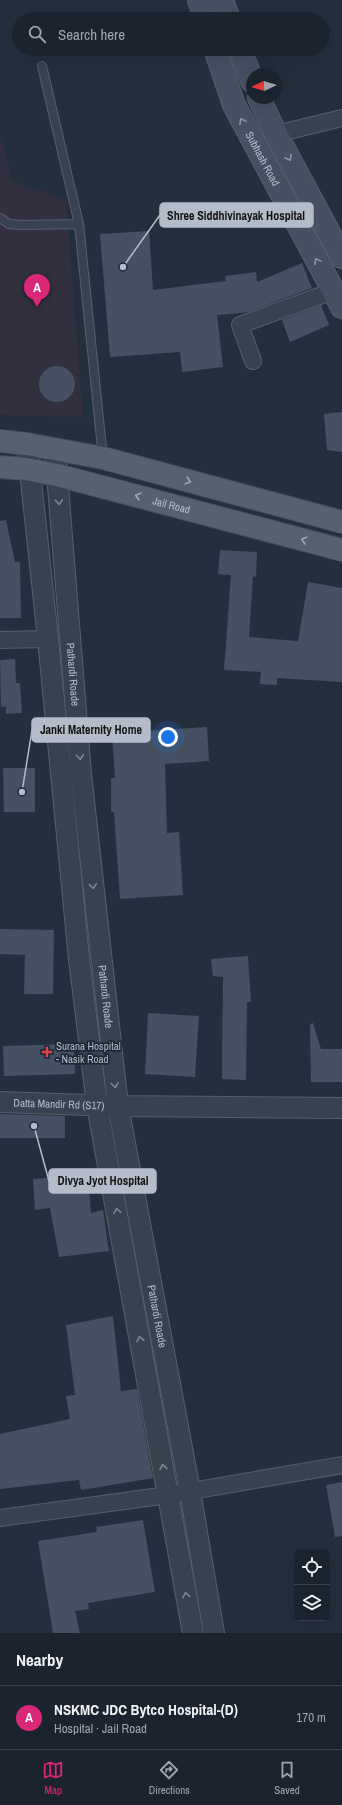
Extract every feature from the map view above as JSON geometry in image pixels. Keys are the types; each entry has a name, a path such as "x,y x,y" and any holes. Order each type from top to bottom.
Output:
{"main road":[{"path":"199,0 203,12"},
{"path":"222,0 226,12"},
{"name":"Subhash Road","path":"217,56 234,105 337,299"},
{"path":"243,56 247,68"},
{"path":"262,104 276,134 342,257"},
{"path":"0,441 26,444 103,458 342,522"},
{"name":"Jail Road","path":"0,467 57,475 342,550"}],"street":[{"path":"276,134 342,118"},
{"path":"253,361 240,324 337,299"},
{"path":"26,444 48,639 79,959 97,1105 193,1633"},
{"name":"Pathardi Roade","path":"55,449 81,774 118,1106 190,1490 214,1633"},
{"path":"0,640 48,639"},
{"name":"Datta Mandir Rd (S17)","path":"0,1102 118,1106 342,1108"},
{"path":"0,1518 168,1494 342,1465"}],"lane":[{"path":"42,66 79,224 103,458"},
{"path":"0,218 9,224 21,225 79,224"}],"shaded area":[{"path":"0,136 13,182 66,200 83,417 0,415"}],"building":[{"path":"149,231 153,290 226,281 225,276 256,272 257,282 302,263 312,288 249,312 217,315 223,367 182,372 180,352 110,357 100,234"},
{"path":"321,305 329,325 290,342 282,320"},
{"path":"57,366 70,371 75,384 70,397 57,402 44,397 39,384 44,371"},
{"path":"342,412 342,452 327,450 324,414"},
{"path":"6,520 15,562 20,562 21,618 0,618 0,521"},
{"path":"220,550 257,552 256,577 253,576 249,637 298,641 308,582 342,588 342,682 277,678 277,685 260,684 261,672 224,670 231,575 218,574"},
{"path":"15,659 16,683 20,683 22,713 6,714 6,706 1,707 0,660"},
{"path":"207,727 209,761 165,764 167,833 179,832 183,895 120,899 114,812 111,812 111,778 115,778 112,733"},
{"path":"3,768 35,768 35,812 4,812"},
{"path":"0,929 54,930 53,994 24,994 25,955 0,954"},
{"path":"248,956 251,1002 247,1002 246,1080 222,1079 223,977 213,976 211,959"},
{"path":"148,1013 199,1016 195,1077 145,1074"},
{"path":"313,1023 321,1049 342,1049 342,1082 311,1082 310,1024"},
{"path":"74,1044 75,1074 4,1076 3,1046"},
{"path":"0,1114 65,1116 65,1138 0,1138"},
{"path":"88,1175 91,1213 103,1210 109,1251 59,1257 50,1208 35,1210 33,1179"},
{"path":"113,1316 121,1391 137,1389 153,1478 81,1490 79,1480 0,1489 0,1434 70,1419 66,1396 75,1395 66,1325"},
{"path":"342,1482 342,1536 335,1537 326,1485"},
{"path":"143,1520 155,1592 88,1603 89,1609 75,1611 80,1633 53,1633 38,1541 97,1532 96,1527"}],"place":[{"name":"Shree Siddhivinayak Hospital","path":"123,267"},
{"name":"NSKMC JDC Bytco Hospital-(D)","path":"37,307"},
{"name":"Janki Maternity Home","path":"22,792"},
{"name":"Surana Hospital - Nasik Road","path":"47,1052"},
{"name":"Divya Jyot Hospital","path":"34,1126"}]}
